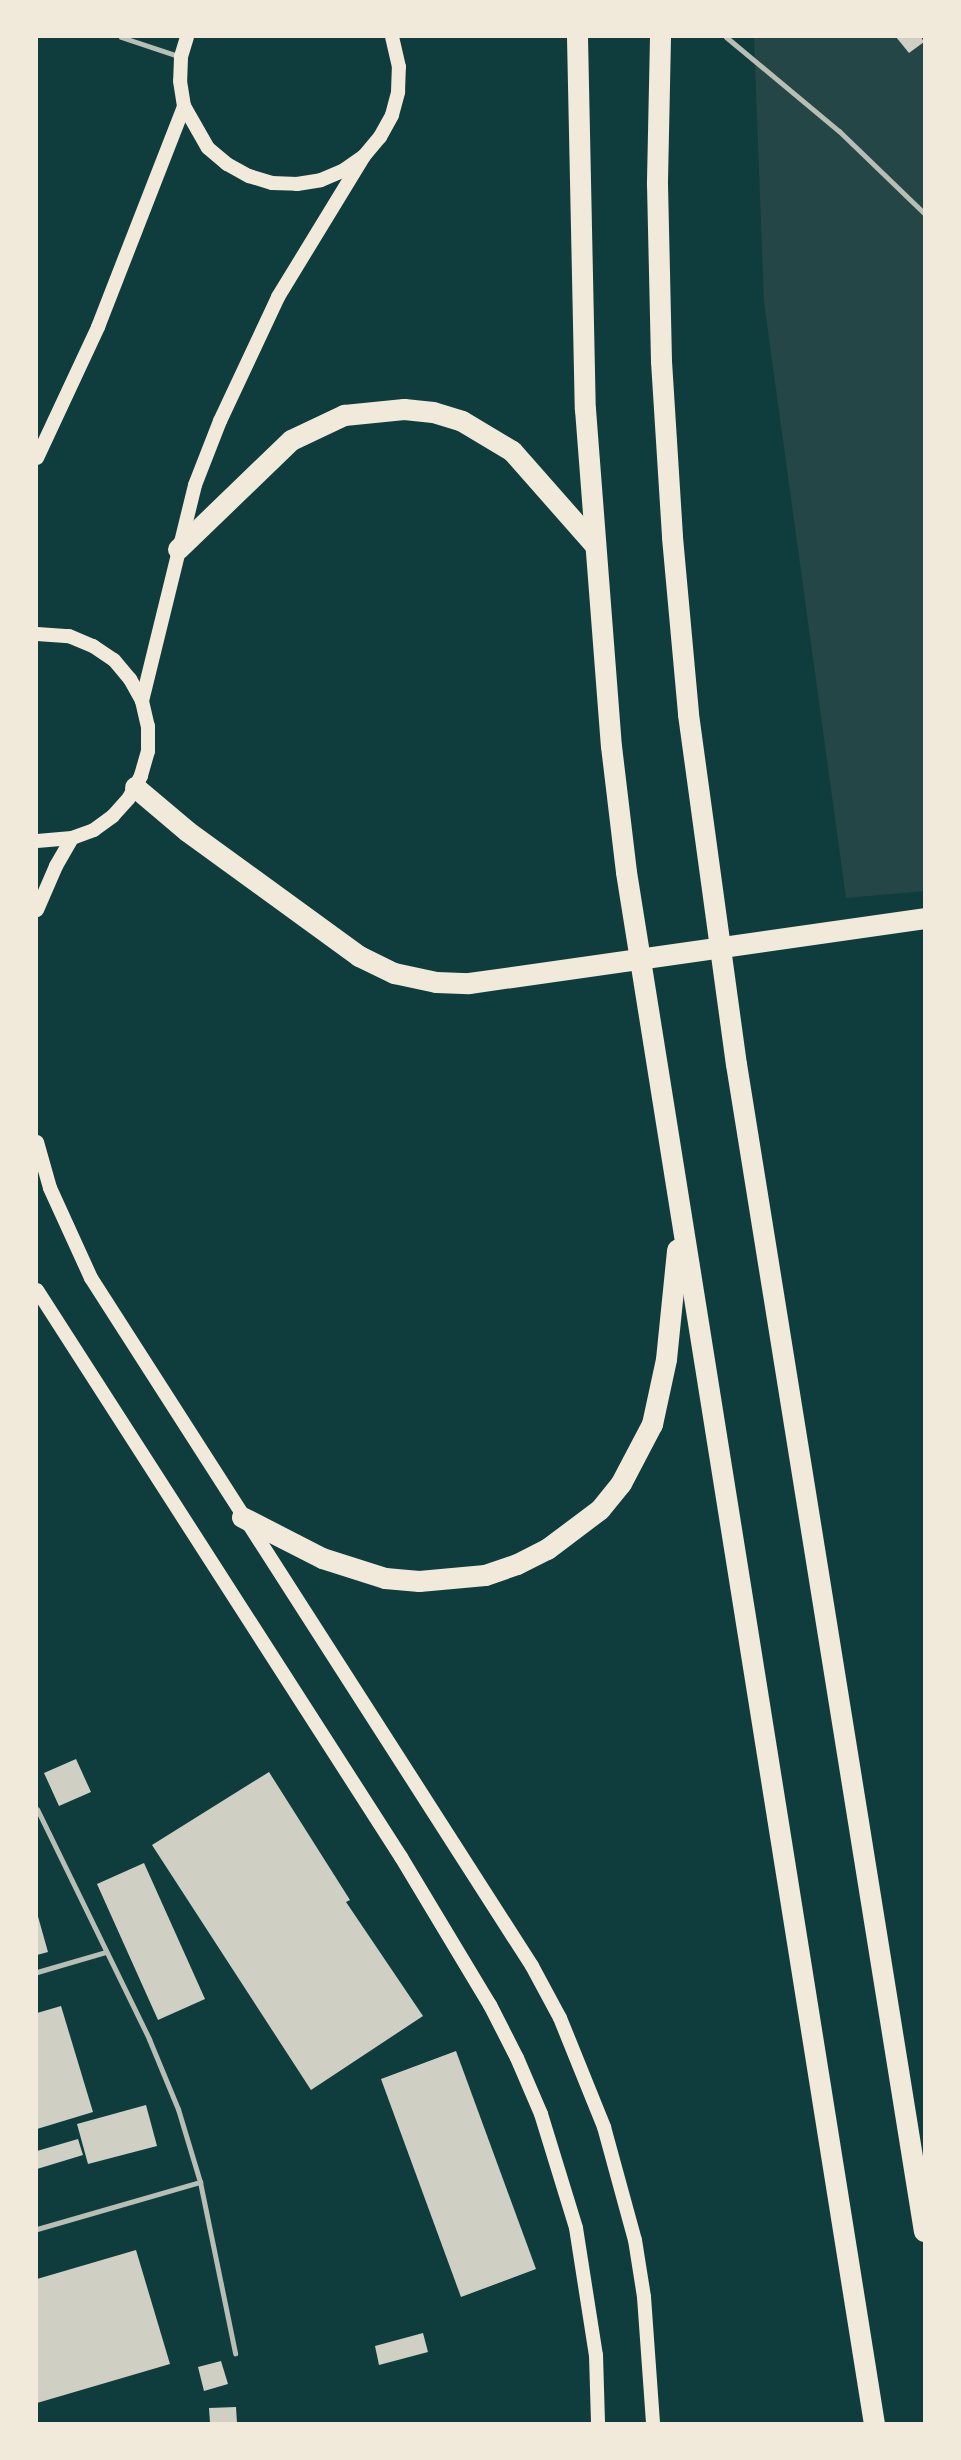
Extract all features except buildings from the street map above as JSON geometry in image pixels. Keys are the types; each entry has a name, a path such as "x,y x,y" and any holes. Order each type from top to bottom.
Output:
{"highway":[{"path":"577,37 585,396 611,746 626,872 656,1073 874,2423"},
{"path":"660,37 657,184 662,375 672,537 688,714 705,855 736,1064 924,2231"},
{"path":"178,549 291,440 344,415 373,409 404,408 462,421 496,440 534,472 594,544"},
{"path":"135,787 187,831 359,956 394,972 436,982 469,983 924,918"},
{"path":"242,1517 353,1570 385,1578 419,1581 452,1580 506,1568 547,1549 575,1531 600,1508 621,1483 652,1424 666,1359 680,1220"}],"main road":[{"path":"37,458 133,243 184,106 181,57 187,37"},
{"path":"142,701 195,485 247,359 306,250 392,115 400,68 392,37"},
{"path":"184,106 208,148 238,170 272,183 297,184 321,180 344,170 364,156"},
{"path":"37,634 69,636 93,646 114,660 130,679 142,701 148,726 148,751 135,787 113,816 94,830 72,838 37,841"},
{"path":"37,911 51,876 72,838"},
{"path":"37,1142 64,1222 91,1278 532,1966 564,2029 604,2127 635,2240 648,2333 653,2423"},
{"path":"37,1290 387,1834 490,2005 517,2058 541,2114 576,2228 596,2355 598,2423"}],"lane":[{"path":"121,37 181,57"},
{"path":"726,37 839,131 924,213"},
{"path":"37,1809 149,2039 178,2109 200,2182 235,2353"},
{"path":"37,1972 106,1952"},
{"path":"37,2229 200,2182"}],"shaded area":[{"path":"754,37 924,37 924,891 846,898 764,302"}]}
